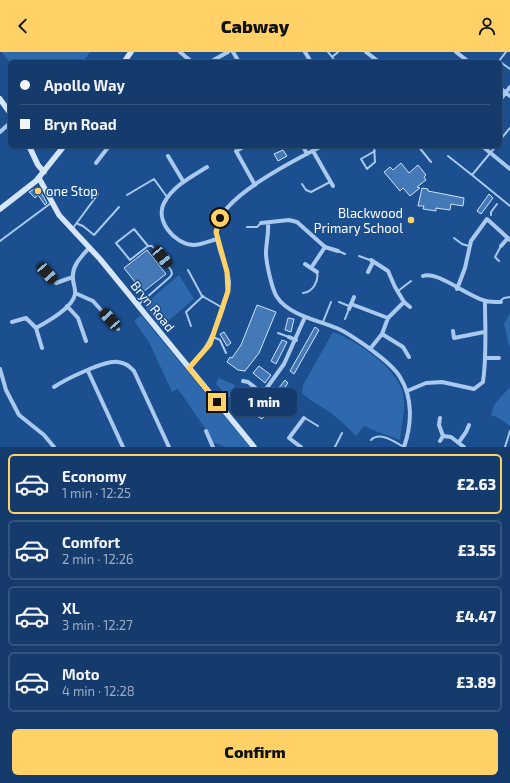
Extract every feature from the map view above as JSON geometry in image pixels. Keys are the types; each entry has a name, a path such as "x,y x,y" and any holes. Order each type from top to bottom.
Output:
{"street":[{"path":"214,60 228,52"},
{"path":"366,52 376,60"},
{"path":"456,52 466,60"},
{"path":"502,97 510,87"},
{"path":"502,89 510,96"},
{"path":"0,99 8,110"},
{"path":"0,132 8,125"},
{"path":"30,148 38,165 44,172"},
{"path":"0,209 39,178 62,148"},
{"path":"96,163 107,148"},
{"path":"241,148 236,151 255,185"},
{"path":"304,148 308,154"},
{"path":"189,368 197,360 213,337 228,291 229,282 217,239 217,225 224,210 238,196 318,148"},
{"path":"484,148 510,169"},
{"path":"313,151 333,186"},
{"path":"168,156 183,181"},
{"path":"207,167 183,181 168,197 161,211 161,218 164,225 176,237 193,245 217,239"},
{"name":"Bryn Road","path":"39,178 51,203 59,215 90,247 254,447"},
{"path":"457,289 475,234 491,215"},
{"path":"487,219 509,239 501,246"},
{"path":"261,223 289,220 297,222 325,247 338,251"},
{"path":"268,223 267,257 274,291 280,301 305,317 346,333 370,350 400,376 407,391 410,413 409,432 404,447"},
{"path":"36,328 55,317 74,298 75,293 72,277 76,264 90,247"},
{"path":"311,268 325,247"},
{"path":"368,272 372,261 388,271 397,291 404,302 410,307"},
{"path":"305,264 317,272"},
{"path":"47,273 56,283 72,277"},
{"path":"423,276 434,275 457,289 485,301 500,302"},
{"path":"75,293 93,301 118,329"},
{"path":"354,297 350,306 388,318"},
{"path":"407,391 426,383 442,382 474,388 483,382 486,358 484,332 485,301"},
{"path":"370,350 382,334 388,318 404,302"},
{"path":"67,306 78,318 86,341"},
{"path":"256,403 284,364 305,317"},
{"path":"12,322 26,318 36,328 42,348"},
{"path":"453,331 454,338 484,332"},
{"path":"382,334 403,347 409,357"},
{"path":"289,337 296,340"},
{"path":"486,358 499,358"},
{"path":"54,386 65,379 116,361 127,363 134,371 169,447"},
{"path":"0,369 6,390 19,415 44,435 54,447"},
{"path":"88,371 123,447"},
{"path":"243,381 248,382 263,394"},
{"path":"301,447 289,438 304,418"},
{"path":"440,418 439,425 443,436"},
{"path":"459,442 469,425"},
{"path":"206,431 214,447"},
{"path":"440,441 443,436"},
{"path":"443,436 451,437 464,447"}],"lane":[{"path":"328,52 334,60"},
{"path":"332,57 338,52"},
{"path":"500,60 506,52"},
{"path":"502,63 510,70"},
{"path":"509,132 510,128"},
{"path":"374,148 375,152 374,162 367,169 361,159 375,152"},
{"path":"420,148 431,162"},
{"path":"472,175 494,148"},
{"path":"448,156 510,206"},
{"path":"128,195 154,179 163,194 168,197"},
{"path":"302,184 306,190 311,192 331,181"},
{"path":"72,229 78,224 98,194"},
{"path":"0,241 51,203"},
{"path":"491,215 491,212 497,204"},
{"path":"78,224 83,226 94,236 119,207"},
{"path":"247,227 257,227 261,223"},
{"path":"138,305 172,274 171,269 152,246 148,246 134,229 116,243 130,260 148,246"},
{"path":"454,238 462,244 470,246"},
{"path":"500,261 495,258 501,246"},
{"path":"338,251 345,254"},
{"path":"359,256 372,261"},
{"path":"188,270 203,296 223,308"},
{"path":"303,293 310,292 313,288 318,277 317,272"},
{"path":"397,291 411,281"},
{"path":"191,326 186,312 203,296"},
{"path":"500,302 504,298 510,297"},
{"path":"323,324 331,302"},
{"path":"338,302 350,306 345,319"},
{"path":"278,333 289,337"},
{"path":"213,337 220,340 226,353"},
{"path":"247,395 254,386"},
{"path":"304,418 318,426"},
{"path":"506,447 510,431"},
{"path":"335,447 342,433"},
{"path":"372,440 374,437 381,436 404,447"}],"shaded area":[{"path":"2,52 90,52 84,60 8,60"},
{"path":"179,275 194,299 161,327 144,305"},
{"path":"510,313 510,346 509,346 504,324"},
{"path":"141,315 250,447 226,447 212,442 209,434 178,389 172,392 149,342 134,321"},
{"path":"333,332 354,342 377,358 396,378 402,389 404,400 400,440 364,426 356,436 328,411 311,401 302,393 303,385"},
{"path":"219,378 235,385 231,397 228,397 216,384"},
{"path":"510,387 510,426 499,418 491,415 494,405"}],"building":[{"path":"283,150 287,156 278,161 274,154"},
{"path":"401,163 409,173 418,165 426,175 424,177 426,180 417,187 420,188 410,196 403,188 400,191 384,172 390,167 393,170"},
{"path":"38,187 47,203 45,205 38,195 35,198 29,192"},
{"path":"422,188 428,189 428,191 464,198 463,206 451,204 450,210 436,208 436,211 423,209 424,206 418,206"},
{"path":"489,194 493,198 481,214 477,211"},
{"path":"147,250 166,274 143,292 124,268"},
{"path":"257,305 276,312 259,353 245,371 238,370 227,362 230,357 232,358 241,345"},
{"path":"288,318 294,319 291,332 285,330"},
{"path":"315,327 319,330 294,374 290,371"},
{"path":"224,332 231,343 227,346 220,334"},
{"path":"282,340 287,342 276,364 271,361"},
{"path":"259,366 271,375 265,383 253,373"},
{"path":"285,380 288,383 262,419 257,416"},
{"path":"238,392 252,402 248,408 234,398"}],"place":[{"name":"one Stop","path":"38,191"},
{"name":"Blackwood Primary School","path":"411,220"}],"route":[{"path":"217,402 189,368 210,344 228,291 229,282 227,272 216,232 220,218"}]}
